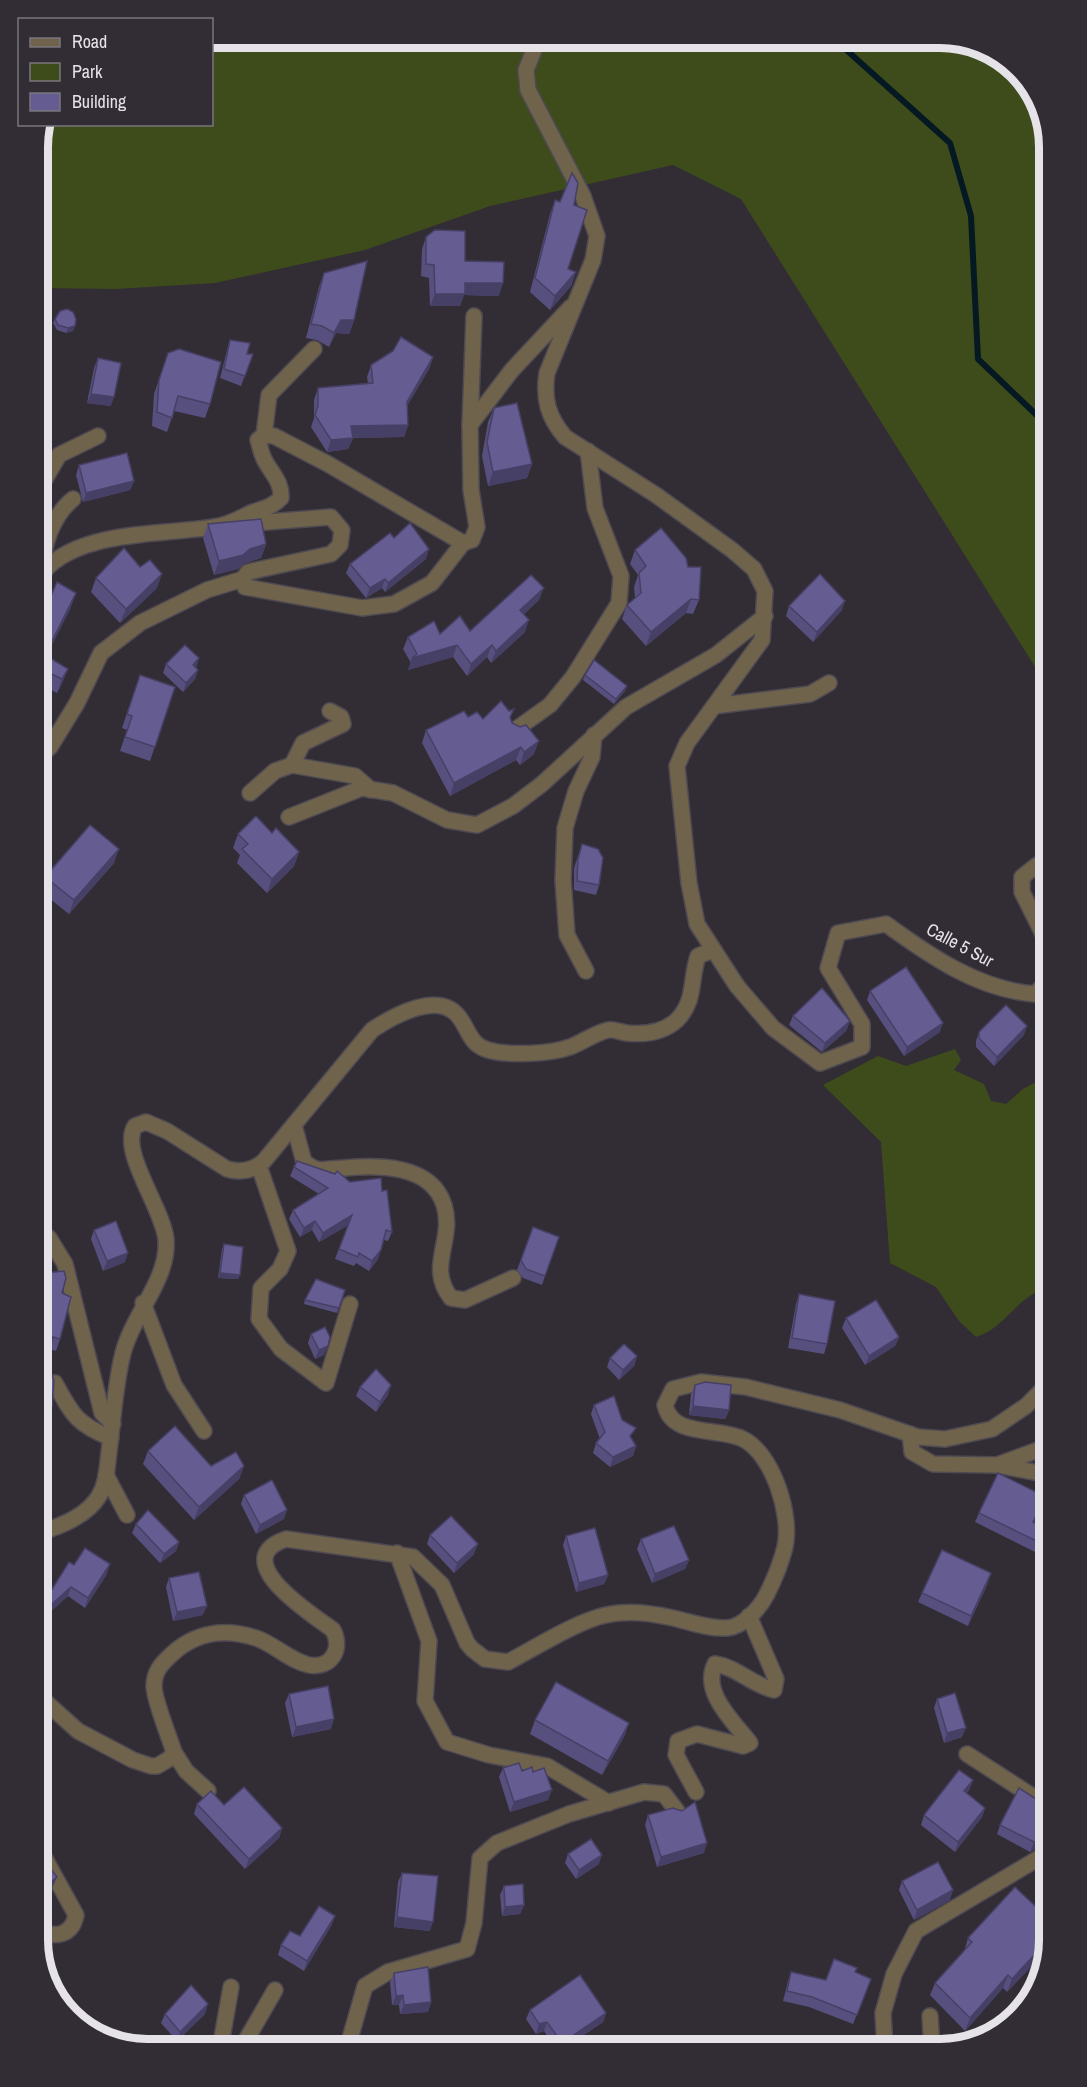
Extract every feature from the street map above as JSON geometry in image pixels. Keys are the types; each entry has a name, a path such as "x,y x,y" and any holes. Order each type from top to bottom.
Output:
{"street":[{"path":"48,1529 83,1513 99,1496 106,1475 122,1355 143,1303 159,1278 166,1247 162,1218 136,1162 130,1136 135,1126 146,1122 167,1131 227,1169 245,1171 259,1166 372,1030 392,1017 429,1006 446,1007 459,1016 473,1041 495,1051 551,1051 572,1046 610,1029 628,1033 658,1032 677,1020 692,999 698,956 713,950 697,924 689,883 677,766 687,742 762,640 765,591 754,569 732,550 680,512 564,437 547,410 544,391 547,373 593,260 597,236 583,196 528,90 526,70 534,48"},
{"path":"470,425 486,401 534,345 576,303"},
{"path":"243,579 245,587 256,590 296,594 362,608 394,604 432,583 463,543 472,540 477,527 471,490 470,425 474,316"},
{"path":"221,526 272,508 281,498 276,476 264,460 258,440 264,435 269,395 314,349"},
{"path":"264,435 274,436 328,464 463,543"},
{"path":"48,474 59,455 98,436"},
{"path":"515,730 550,705 573,677 619,603 621,576 595,508 588,451"},
{"path":"48,536 73,499"},
{"path":"48,567 52,562 95,544 137,534 280,523 313,517 331,517 342,530 340,545 331,554 248,572 243,579 207,590 140,623 101,653 77,703 48,749"},
{"path":"289,817 362,788 393,792 447,820 477,825 513,806 626,707 716,655 765,616"},
{"path":"714,706 810,694 829,683"},
{"path":"292,765 303,743 343,724 341,717 330,711"},
{"path":"586,971 567,935 563,880 565,828 576,791 592,757 594,735"},
{"path":"250,793 275,771 292,765 355,776 371,790"},
{"path":"1039,865 1022,877 1022,892 1039,925"},
{"name":"Calle 5 Sur","path":"713,950 737,986 773,1028 820,1063 862,1047 862,1024 828,968 838,933 886,924 972,978 1017,993 1035,994 1039,990"},
{"path":"294,1125 304,1162 316,1169 389,1166 416,1175 432,1185 444,1203 448,1224 440,1268 441,1286 451,1298 465,1300 513,1278"},
{"path":"259,1166 288,1251 280,1269 261,1287 259,1319 281,1349 326,1383 350,1304"},
{"path":"48,1237 66,1264 102,1413 112,1431"},
{"path":"143,1303 174,1384 204,1431"},
{"path":"208,1791 186,1771 174,1752 154,1684 163,1662 186,1642 209,1633 223,1632 257,1638 308,1665 323,1665 334,1656 337,1643 333,1630 273,1581 264,1560 272,1546 278,1541 294,1538 413,1557 442,1585 466,1643 478,1655 496,1662 508,1662 576,1626 610,1614 652,1614 694,1624 728,1628 749,1616 765,1599 785,1546 783,1512 774,1477 759,1451 743,1439 675,1423 665,1406 669,1393 678,1387 701,1382 746,1387 840,1410 910,1434 945,1439 992,1429 1026,1406 1039,1394"},
{"path":"55,1383 72,1416 95,1432 112,1431"},
{"path":"910,1434 912,1452 933,1464 997,1465 1039,1473"},
{"path":"997,1465 1039,1450"},
{"path":"106,1475 127,1515"},
{"path":"397,1553 429,1641 425,1701 447,1742 489,1755 547,1766 609,1803"},
{"path":"696,1792 676,1755 678,1741 697,1734 743,1746 750,1743 713,1693 711,1672 715,1664 727,1666 762,1687 774,1690 776,1679 749,1616"},
{"path":"48,1704 78,1731 133,1760 157,1766 170,1759 174,1752"},
{"path":"967,1754 1039,1800"},
{"path":"350,2039 365,1986 388,1972 467,1948 474,1923 480,1858 497,1843 536,1826 644,1792 664,1794 677,1811"},
{"path":"884,2039 883,2013 894,1974 916,1931 1039,1858"},
{"path":"48,1864 76,1916 72,1928 63,1934 48,1934"},
{"path":"222,2039 231,1987"},
{"path":"247,2039 275,1990"},
{"path":"930,2016 931,2039"}],"green space":[{"path":"213,48 946,48 972,53 995,65 1019,87 1031,109 1037,128 1039,147 1039,673 741,199 673,165 490,206 365,250 215,283 115,289 48,288 48,141 51,126 213,126"},
{"path":"955,1049 961,1060 954,1070 984,1084 991,1101 1006,1104 1023,1089 1039,1079 1039,1291 996,1326 976,1337 959,1321 936,1287 890,1263 881,1142 823,1085 878,1056 906,1066"}],"building":[{"path":"572,173 578,183 574,205 587,210 568,269 576,272 555,296 535,278 555,200 560,202"},
{"path":"435,230 465,231 465,261 504,262 503,283 465,283 465,294 435,294 434,265 426,264 426,237"},
{"path":"367,261 354,320 341,320 334,333 322,326 311,324 324,273"},
{"path":"67,309 73,312 76,319 75,326 68,328 58,325 55,319 60,311"},
{"path":"401,337 433,357 407,402 408,425 351,426 353,438 331,440 315,415 318,406 318,388 373,383 371,365 393,351"},
{"path":"230,340 250,343 247,354 253,354 245,376 224,369"},
{"path":"179,349 221,362 210,404 178,396 172,418 157,412 159,380 168,353"},
{"path":"98,358 121,363 114,397 91,394"},
{"path":"517,403 532,464 493,472 487,442 494,408"},
{"path":"127,453 134,481 86,493 79,465"},
{"path":"261,519 266,544 250,549 243,555 219,561 208,524"},
{"path":"410,523 429,549 388,583 385,579 370,588 350,564 390,533 394,538"},
{"path":"661,528 686,558 688,567 701,567 699,600 691,599 651,632 627,605 641,593 639,573 646,566 635,550"},
{"path":"124,548 140,567 150,560 162,574 126,609 96,578"},
{"path":"820,574 845,601 817,632 789,606"},
{"path":"531,575 544,588 520,610 529,620 496,651 492,645 471,664 457,645 412,658 417,654 408,637 434,621 440,634 460,616 470,631"},
{"path":"57,582 76,593 48,649 48,603"},
{"path":"185,645 199,658 193,665 198,670 186,683 166,664"},
{"path":"48,657 68,669 62,679 48,672"},
{"path":"594,660 627,686 616,699 585,675"},
{"path":"140,675 175,687 155,747 125,737 132,716 127,714"},
{"path":"501,701 509,711 514,709 510,717 512,723 520,727 526,725 539,741 524,752 521,747 454,783 426,730 464,711 468,717 477,712 483,719"},
{"path":"256,816 272,833 276,828 299,852 272,879 242,849 248,844 238,834"},
{"path":"90,825 119,849 74,900 48,879 48,874"},
{"path":"582,844 598,849 603,858 599,885 577,881 578,859"},
{"path":"906,967 943,1023 907,1047 870,991"},
{"path":"822,988 850,1021 825,1043 793,1016"},
{"path":"1006,1005 1027,1026 997,1057 979,1038 979,1032"},
{"path":"297,1161 335,1174 337,1171 350,1182 381,1178 382,1191 387,1190 392,1232 386,1230 381,1250 372,1261 359,1253 358,1257 339,1249 352,1215 323,1233 315,1221 304,1228 293,1210 328,1188 294,1167"},
{"path":"116,1221 128,1253 107,1261 94,1230"},
{"path":"533,1227 559,1237 545,1276 526,1269 521,1260"},
{"path":"224,1244 243,1247 240,1275 220,1273"},
{"path":"64,1271 66,1278 62,1293 71,1297 60,1339 53,1337 48,1351 48,1273"},
{"path":"316,1279 345,1290 339,1308 305,1300"},
{"path":"799,1294 835,1301 827,1344 792,1338"},
{"path":"876,1300 899,1337 869,1356 846,1318"},
{"path":"325,1327 330,1337 328,1346 319,1350 311,1334"},
{"path":"624,1344 637,1356 623,1370 610,1358"},
{"path":"376,1369 391,1385 380,1402 360,1387"},
{"path":"48,1370 54,1380 52,1406 48,1406"},
{"path":"705,1382 731,1385 729,1410 693,1406 695,1385"},
{"path":"614,1396 622,1420 636,1428 630,1436 636,1446 613,1457 596,1443 605,1432 594,1405"},
{"path":"175,1426 211,1466 236,1452 244,1466 199,1507 148,1451"},
{"path":"998,1473 1039,1494 1039,1510 1033,1522 1039,1525 1039,1542 979,1513"},
{"path":"272,1480 287,1510 260,1525 244,1495"},
{"path":"148,1510 179,1542 164,1554 136,1524"},
{"path":"451,1516 478,1544 457,1563 430,1535"},
{"path":"674,1526 689,1560 655,1574 641,1539"},
{"path":"595,1528 608,1575 579,1583 566,1536"},
{"path":"85,1548 110,1564 88,1598 71,1587 48,1608 48,1587 51,1591 69,1562 74,1565"},
{"path":"942,1550 991,1573 971,1616 922,1593"},
{"path":"199,1572 207,1606 177,1612 169,1578"},
{"path":"556,1682 629,1723 608,1761 535,1720"},
{"path":"328,1686 334,1719 296,1727 289,1694"},
{"path":"955,1693 966,1728 947,1733 937,1699"},
{"path":"519,1763 522,1771 532,1767 533,1772 544,1768 552,1790 514,1802 503,1768"},
{"path":"959,1770 973,1780 964,1791 985,1808 958,1842 924,1815"},
{"path":"244,1787 282,1828 249,1859 197,1804 211,1791 224,1805"},
{"path":"1019,1788 1039,1801 1039,1839 1034,1842 1000,1825"},
{"path":"695,1802 707,1843 661,1857 648,1815 673,1808 682,1811"},
{"path":"591,1839 602,1855 579,1870 568,1854"},
{"path":"938,1862 953,1890 917,1910 902,1881"},
{"path":"48,1866 57,1877 48,1885"},
{"path":"402,1873 438,1876 433,1922 397,1917"},
{"path":"523,1884 524,1905 505,1907 504,1886"},
{"path":"1015,1887 1039,1910 1038,1951 1012,1979 1008,1975 970,2018 935,1983 972,1942 968,1938"},
{"path":"319,1906 335,1916 307,1961 281,1945 290,1931 300,1936"},
{"path":"834,1959 857,1968 855,1972 871,1979 857,2015 812,1997 787,1991 791,1972 826,1980"},
{"path":"428,1967 431,2002 404,2005 403,1995 396,1996 394,1973"},
{"path":"580,1975 606,2013 568,2039 559,2039 547,2022 539,2024 530,2010"},
{"path":"191,1985 208,2004 180,2032 165,2014"}],"waterway":[{"path":"844,48 950,143 971,216 978,359 1039,417"}]}
